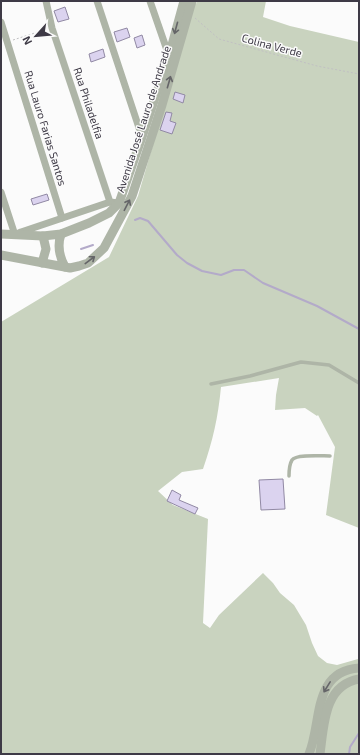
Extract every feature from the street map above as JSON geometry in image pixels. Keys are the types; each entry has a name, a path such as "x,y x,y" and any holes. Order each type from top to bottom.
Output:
{"street":[{"name":"Rua Philadelfia","path":"46,1 52,28 114,203"},
{"path":"97,1 142,137"},
{"path":"150,1 169,56"},
{"name":"Avenida José Lauro de Andrade","path":"1,234 42,236 61,234 109,213 142,137 169,56 184,1"},
{"name":"Avenida José Lauro de Andrade","path":"1,255 66,267 79,266 88,263 104,248 132,196 162,105 192,1"},
{"name":"Rua Lauro Farias Santos","path":"1,22 62,218"},
{"path":"1,192 15,235 62,218 114,203"},
{"path":"61,234 59,250 61,259 66,267"},
{"path":"42,236 46,250 42,262"},
{"path":"309,754 321,700 326,688 333,679 340,674 347,670 359,668"},
{"path":"320,754 327,711 334,694 344,684 359,678"}],"lane":[{"path":"211,384 250,376 301,362 328,365 359,383"},
{"path":"289,476 292,459 297,457 330,456"}],"path":[{"name":"Colina Verde","path":"189,13 219,39 317,66 359,74"},
{"path":"7,42 52,28"}],"green space":[{"path":"197,1 266,1 263,17 290,26 359,42 359,528 326,515 335,447 318,415 317,416 305,408 275,410 279,378 221,387 215,429 203,469 182,472 158,491 173,505 208,519 203,623 210,628 219,615 263,573 280,593 294,605 306,625 318,656 327,663 337,665 358,659 359,754 1,754 1,322 109,257 138,196 194,4 196,4"}],"building":[{"path":"65,7 69,19 58,22 54,11"},
{"path":"127,28 130,37 117,42 114,32"},
{"path":"142,35 145,45 137,48 134,38"},
{"path":"103,49 105,57 91,62 89,54"},
{"path":"175,92 185,95 183,103 173,99"},
{"path":"166,112 172,113 170,121 176,123 172,134 160,130"},
{"path":"47,194 49,200 33,205 31,199"},
{"path":"283,479 285,509 261,510 259,480"},
{"path":"172,490 181,495 179,500 198,508 195,514 167,501"}],"waterway":[{"path":"135,220 140,218 148,221 177,255 187,263 202,271 221,275 234,270 244,270 263,283 317,306 359,329"},
{"path":"81,249 93,245"},
{"path":"349,754 350,747 359,733"}]}
